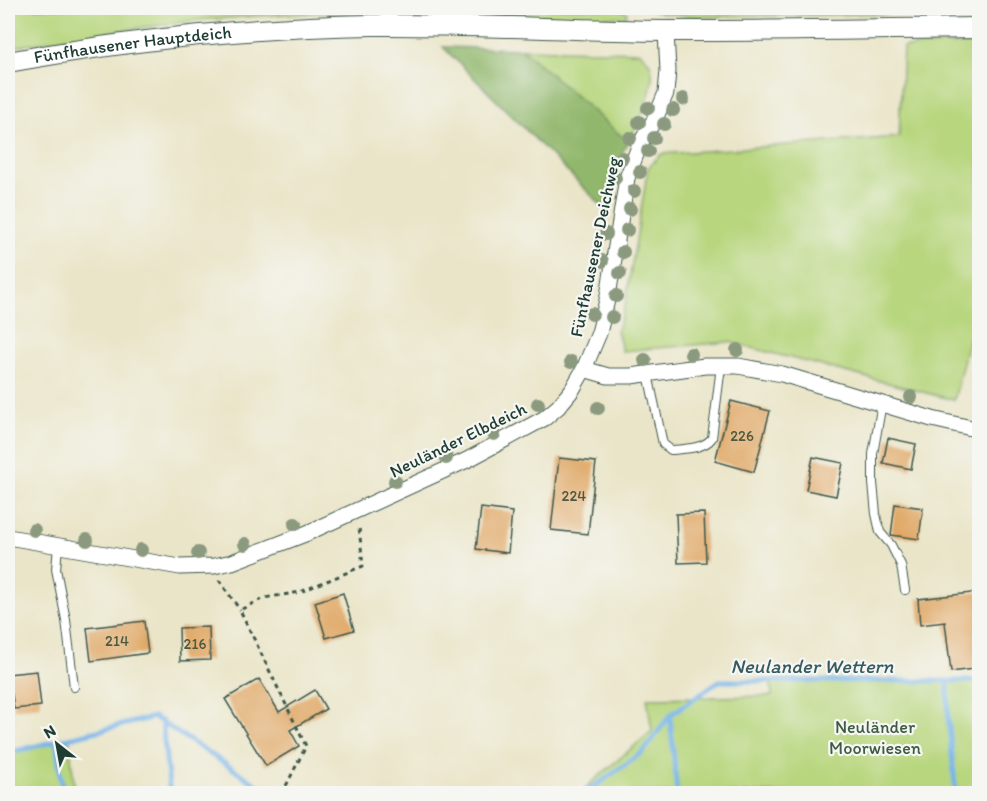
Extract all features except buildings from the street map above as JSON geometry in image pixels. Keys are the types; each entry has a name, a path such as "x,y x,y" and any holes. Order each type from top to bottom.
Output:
{"street":[{"name":"Fünfhausener Hauptdeich","path":"8,62 131,42 212,32 297,27 374,25 666,31 980,28"},
{"name":"Fünfhausener Deichweg","path":"584,369 594,347 604,314 627,178 640,144 656,117 666,93 668,71 666,31"},
{"path":"584,369 608,376 631,376 705,366 738,366 782,374 980,430"},
{"name":"Neuländer Elbdeich","path":"8,537 158,565 214,566 264,551 356,511 467,460 532,426 558,407 572,390 584,369"}],"lane":[{"path":"648,374 663,444 670,450 702,446 712,438 720,366"},
{"path":"882,404 872,466 878,525 901,565 905,590"},
{"path":"58,546 56,568 75,687"}],"path":[{"path":"240,610 264,598 300,592 363,566 356,511"},
{"path":"214,566 220,584 240,610 306,746 283,792"}],"green space":[{"path":"8,8 615,8 627,12 626,17 579,18 411,11 288,14 199,20 8,48"},
{"path":"645,8 979,8 980,12 697,17"},
{"path":"979,43 979,296 954,400 729,342 622,351 617,330 625,306 648,168 661,154 899,137 903,47"},
{"path":"443,47 522,49 628,142 617,163 605,209"},
{"path":"522,49 640,52 650,65 651,85 646,105 628,142"},
{"name":"Neuländer Moorwiesen","path":"771,681 979,681 979,793 579,793 652,731 647,698 772,696"},
{"path":"69,738 75,793 8,793 8,753"}],"waterway":[{"name":"Neulander Wettern","path":"578,794 598,784 644,751 670,715 719,681 980,681"},
{"path":"948,681 948,716 956,794"},
{"path":"670,715 677,794"},
{"name":"Neulander Wettern","path":"8,753 154,717 271,794"},
{"path":"162,721 170,794"},
{"path":"56,741 63,794"}]}
